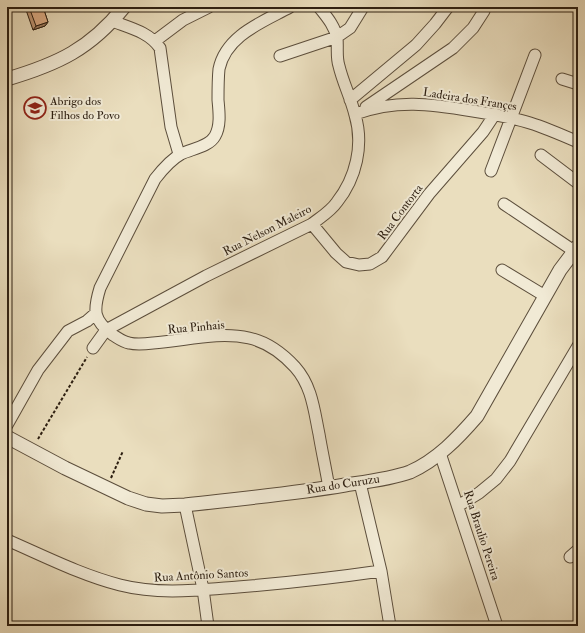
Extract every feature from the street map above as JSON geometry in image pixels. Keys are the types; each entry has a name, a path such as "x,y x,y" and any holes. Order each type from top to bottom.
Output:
{"street":[{"path":"7,79 46,67 70,55 91,41 112,22 124,7"},
{"path":"155,41 183,20 209,7"},
{"path":"7,426 38,370 68,331 91,318 100,288 155,179 167,164 180,154 209,143 215,137 219,120 219,69 224,55 233,42 244,32 290,7"},
{"name":"Rua Nelson Maleiro","path":"106,330 206,276 312,224 338,202 353,172 358,156 359,140 355,114 338,64 337,37 330,21 319,7"},
{"path":"280,56 337,37 350,28 363,7"},
{"path":"350,100 416,45 448,7"},
{"path":"355,114 453,48 473,28 484,11"},
{"path":"112,22 148,35 160,48 171,127 180,154"},
{"path":"490,171 535,55"},
{"path":"562,79 578,84"},
{"name":"Ladeira dos Françes","path":"355,114 389,105 416,104 440,106 495,114 528,122 578,142"},
{"name":"Rua Contorta","path":"312,224 336,253 346,262 359,265 370,264 382,257 430,194 483,132 495,114"},
{"path":"541,155 578,183"},
{"path":"504,204 576,248"},
{"name":"Rua do Curuzu","path":"7,437 128,498 146,504 162,506 185,505 329,488 409,472 426,463 440,453 459,436 477,416 560,270 576,248"},
{"path":"502,270 545,296"},
{"name":"Rua Pinhais","path":"91,318 98,322 106,330 128,343 138,344 172,342 217,336 249,338 266,344 281,354 295,367 305,381 312,398 329,488"},
{"path":"93,348 106,330"},
{"path":"458,506 479,493 496,479 510,461 578,346"},
{"name":"Rua Braulio Pereira","path":"440,453 497,626"},
{"path":"360,483 381,571 390,626"},
{"path":"185,505 196,548 208,626"},
{"name":"Rua Antônio Santos","path":"7,540 75,570 120,585 147,590 203,590 309,580 381,571"}],"path":[{"path":"31,450 93,348"},
{"path":"110,482 123,451"}],"building":[{"path":"29,7 43,7 48,22 36,26"}],"place":[{"name":"Abrigo dos Filhos do Povo","path":"35,108"}]}
